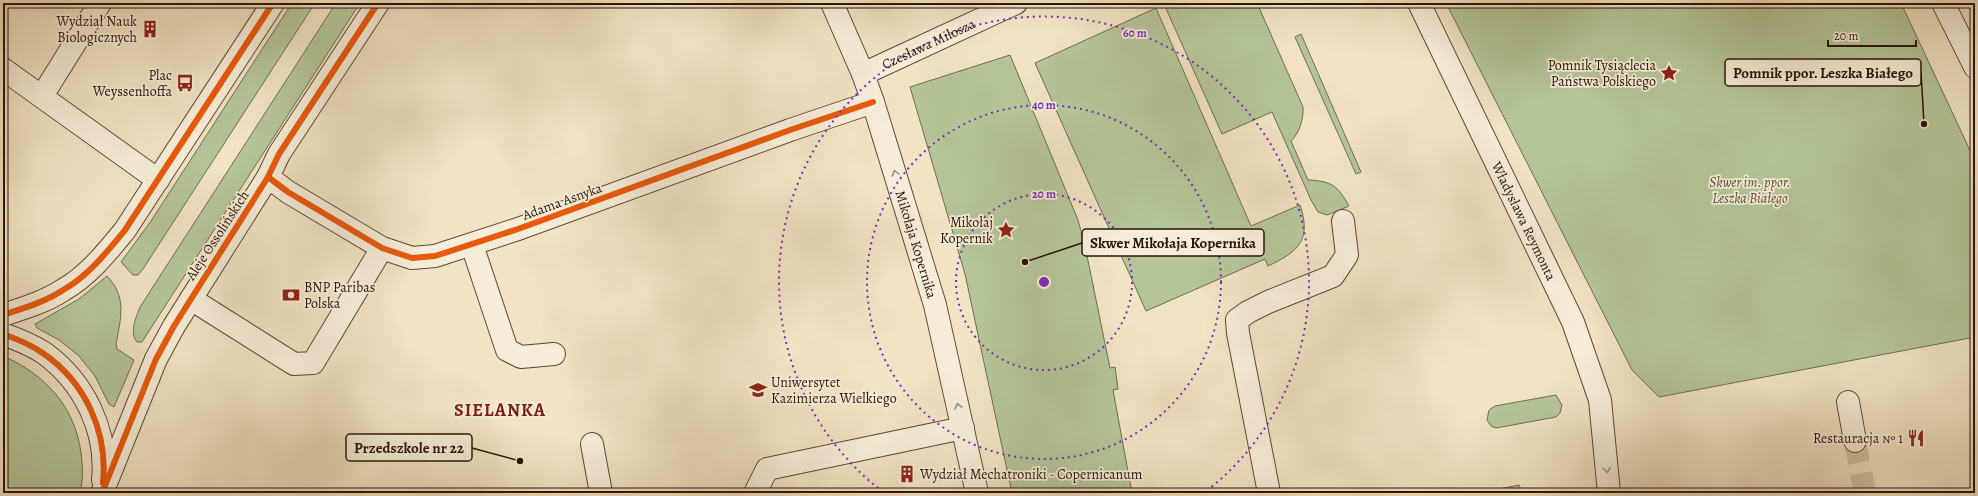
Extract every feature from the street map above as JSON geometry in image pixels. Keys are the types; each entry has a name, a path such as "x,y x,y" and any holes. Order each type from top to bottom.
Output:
{"street":[{"path":"42,96 100,3"},
{"path":"3,315 44,300 64,290 78,280 100,259 125,230 273,3"},
{"name":"Aleje Ossolińskich","path":"102,493 156,360 191,299 268,177 279,154 378,3"},
{"name":"Mikołaja Kopernika","path":"832,3 874,102 935,305 977,493"},
{"name":"Czesława Miłosza","path":"863,74 1016,3"},
{"name":"Władysława Reymonta","path":"1419,3 1573,322 1600,400 1609,493"},
{"path":"1943,3 1975,67"},
{"path":"3,69 158,180"},
{"name":"Adama Asnyka","path":"268,177 288,192 382,248 412,258 435,256 472,245 790,130 874,102"},
{"path":"1269,493 1237,320 1248,312 1268,302 1333,276 1347,255 1343,220"},
{"path":"472,245 507,350 521,357 554,354"},
{"path":"191,299 294,364 313,363 382,248"},
{"path":"3,334 43,353 62,367 78,385 91,409 98,429 103,451 104,471 102,493"},
{"path":"1848,402 1855,441"},
{"path":"755,493 767,469 963,428"},
{"path":"592,444 600,493"}],"green space":[{"path":"292,3 315,3 143,269 138,275 133,275 121,262 151,221"},
{"path":"336,3 360,3 142,342 137,342 133,330 140,307"},
{"path":"1257,3 1303,107 1303,116 1300,126 1291,141 1308,180 1329,183 1338,189 1349,206 1327,215 1318,212 1311,200 1272,112 1222,134 1164,4"},
{"name":"Skwer im. ppor. Leszka Białego","path":"1446,3 1901,3 1975,161 1975,337 1659,397 1632,370"},
{"path":"1156,8 1251,226 1300,205 1304,227 1303,236 1300,243 1294,250 1278,261 1268,266 1265,259 1146,311 1035,63"},
{"path":"1301,34 1361,172 1356,174 1295,37"},
{"path":"1010,55 1078,220 1085,246 1110,368 1115,367 1118,389 1113,390 1132,493 1012,493 965,274 910,87"},
{"path":"107,276 118,292 120,300 121,316 116,344 117,349 134,360 114,407 109,404 95,376 79,356 59,340 37,328 35,324 79,299"},
{"path":"3,356 18,363 45,382 65,407 78,436 81,453 82,483 80,493 3,493"},
{"path":"1556,395 1562,405 1560,413 1556,417 1496,428 1491,426 1487,420 1489,410 1495,406"},
{"path":"1519,485 1522,493 1480,493"}],"tunnel":[{"path":"1855,441 1865,493"}],"cycle path":[{"path":"3,315 42,301 72,284 89,271 111,247 125,230 273,3"},
{"path":"102,493 156,359 174,326 268,177 279,154 378,3"},
{"path":"268,177 288,192 382,248 412,258 435,256 518,229 790,130 873,102"},
{"path":"3,334 24,342 44,354 72,379 82,394 98,428 104,464 103,483"}],"place":[{"name":"Wydział Nauk Biologicznych","path":"150,29"},
{"name":"Pomnik Tysiąclecia Państwa Polskiego","path":"1669,73"},
{"name":"Plac Weyssenhoffa","path":"185,83"},
{"name":"Pomnik ppor. Leszka Białego","path":"1924,124"},
{"name":"Mikołaj Kopernik","path":"1006,230"},
{"name":"Skwer Mikołaja Kopernika","path":"1025,262"},
{"name":"BNP Paribas Polska","path":"291,295"},
{"name":"Uniwersytet Kazimierza Wielkiego","path":"758,390"},
{"name":"Restauracja № 1","path":"1916,438"},
{"name":"Przedszkole nr 22","path":"520,461"},
{"name":"Wydział Mechatroniki - Copernicanum","path":"907,474"}],"district":[{"name":"SIELANKA","path":"500,410"}]}
